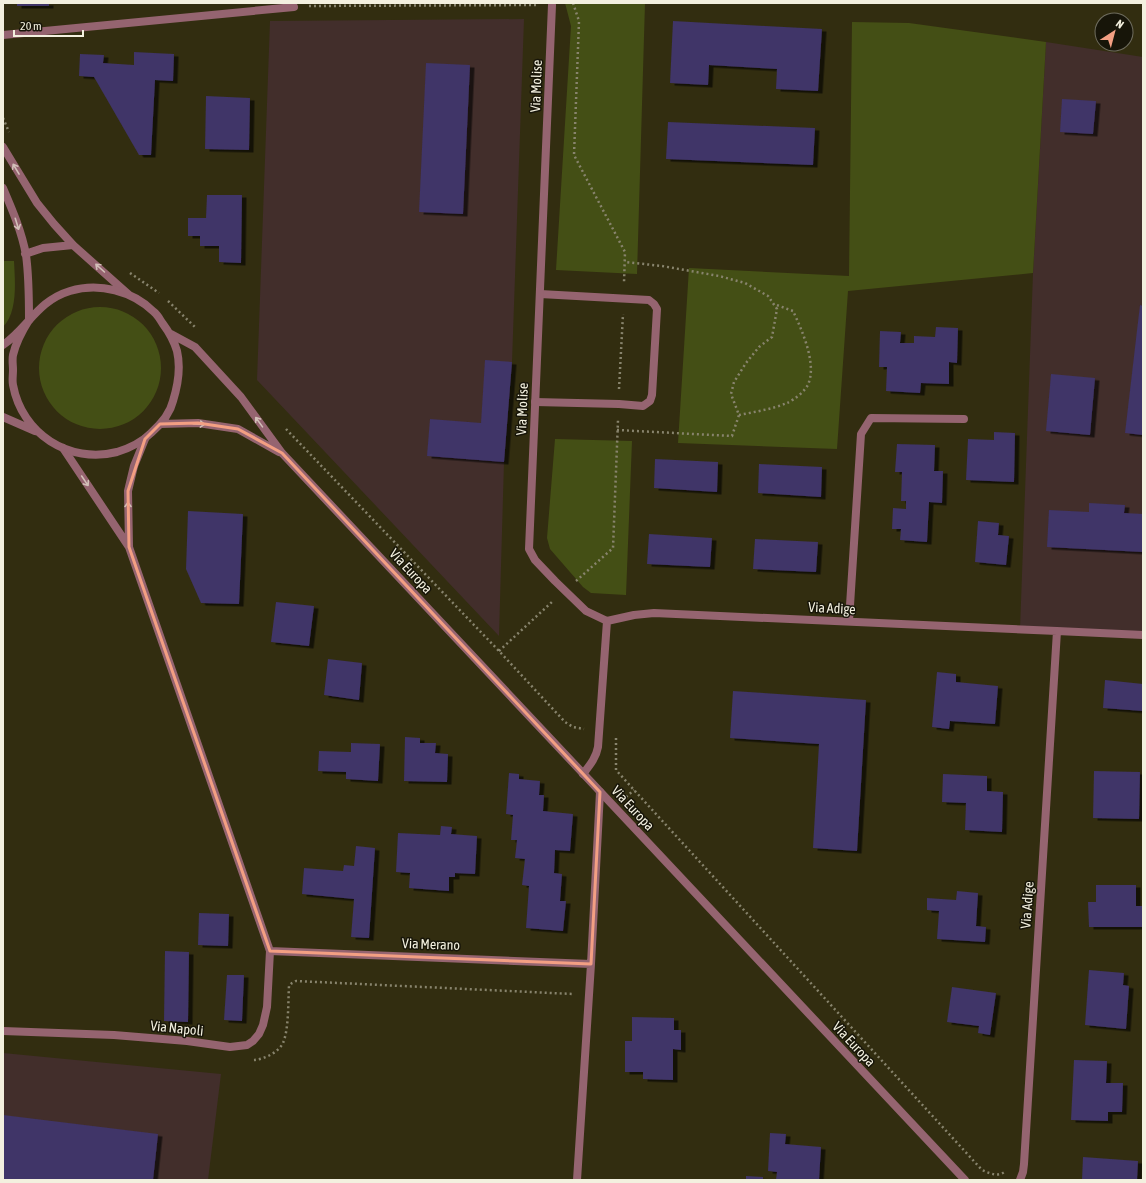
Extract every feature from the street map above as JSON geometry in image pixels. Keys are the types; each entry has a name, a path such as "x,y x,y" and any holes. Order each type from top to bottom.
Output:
{"street":[{"name":"Via Molise","path":"552,5 529,549 536,560 586,611 607,621"},
{"path":"3,34 294,6"},
{"path":"3,147 38,203 54,224 73,245 128,294"},
{"path":"3,188 16,220 25,254 29,290 29,320 19,337 13,356 12,384 18,403 26,419 38,432 63,448 84,454 106,454 126,449 145,439 160,424 172,406 178,384 179,368 177,351 171,334 155,313 143,302 128,294 109,288 88,288 70,291 54,298 40,308 29,320 10,340 3,345"},
{"path":"25,254 43,248 73,245"},
{"path":"536,402 643,406 650,401 652,395 657,309 654,304 648,300 540,294"},
{"name":"Via Europa","path":"171,334 195,348 241,397 282,453 965,1180"},
{"path":"3,418 38,432"},
{"path":"849,622 861,434 871,418 964,419"},
{"name":"Via Europa","path":"160,424 198,423 238,429 282,453"},
{"path":"128,547 128,491 134,466 145,439"},
{"path":"63,448 128,547 270,951"},
{"name":"Via Adige","path":"607,621 634,615 654,613 1143,635"},
{"path":"583,774 593,761 598,747 607,621"},
{"name":"Via Adige","path":"1021,1176 1057,631"},
{"path":"576,1180 591,964 600,792"},
{"name":"Via Merano","path":"270,951 591,964"},
{"name":"Via Napoli","path":"3,1031 114,1035 230,1047 247,1045 259,1034 268,1007 270,951"}],"path":[{"path":"499,651 613,548 625,252 574,155 579,21 573,3"},
{"path":"294,6 451,4 552,5"},
{"path":"3,118 12,136"},
{"path":"618,430 732,436 739,416 731,394 734,382 750,357 759,347 772,337 777,309 768,296 744,283 719,276 662,266 625,262"},
{"path":"130,272 160,294"},
{"path":"166,299 197,330"},
{"path":"739,416 787,403 798,396 809,383 811,364 803,332 793,312 773,304"},
{"path":"285,428 565,722 572,727 612,731 616,734 616,770 620,775 982,1170 990,1174 998,1175 1008,1170 1021,1176"},
{"path":"248,1060 256,1060 266,1057 282,1044 286,1033 289,986 296,981 589,995"}],"highlighted area":[{"path":"198,423 238,429 282,453 600,792 591,964 270,951 129,547 128,491 145,439 160,424"}],"shaded area":[{"path":"524,19 512,362 504,462 499,636 257,380 270,21"},
{"path":"1046,42 1094,49 1094,52 1111,52 1143,57 1143,635 1020,629 1033,273"},
{"path":"3,1053 221,1074 208,1180 3,1180"}],"green space":[{"path":"565,3 645,3 637,274 556,270 571,26"},
{"path":"852,22 909,23 1046,42 1033,273 848,291 837,449 678,443 689,268 849,276"},
{"path":"3,261 14,261 15,287 11,313 8,321 3,327"},
{"path":"100,307 112,308 123,312 134,317 143,325 151,334 156,345 160,356 160,380 156,391 151,402 143,411 134,419 123,424 112,428 100,429 88,428 77,424 66,419 57,411 49,402 44,391 40,380 39,368 40,356 44,345 49,334 57,325 66,317 77,312 88,308"},
{"path":"555,439 632,441 626,595 591,593 583,587 550,549 547,538"}],"building":[{"path":"17,3 49,3 49,6 17,6"},
{"path":"673,21 822,29 818,91 776,89 777,69 709,65 708,85 670,83"},
{"path":"134,52 174,54 173,81 155,80 151,155 139,155 94,77 79,76 80,54 104,55 103,63 134,65"},
{"path":"426,63 470,65 463,214 419,212"},
{"path":"206,96 250,98 249,150 205,149"},
{"path":"1062,99 1096,101 1093,134 1060,132"},
{"path":"668,122 815,128 813,165 666,159"},
{"path":"207,195 242,195 241,263 219,262 219,246 200,246 200,236 188,236 188,218 206,218"},
{"path":"1140,305 1143,306 1143,435 1125,433"},
{"path":"936,327 958,328 957,363 949,362 949,384 921,383 920,393 886,391 887,367 879,367 880,331 901,332 900,343 914,343 914,336 935,337"},
{"path":"485,360 512,362 504,462 427,456 430,419 481,423"},
{"path":"1051,374 1095,378 1090,435 1046,431"},
{"path":"994,432 1015,433 1014,482 966,480 968,439 994,440"},
{"path":"897,444 935,445 934,471 943,471 942,503 929,502 927,542 900,540 901,529 892,529 893,508 906,509 906,501 901,501 902,472 895,472"},
{"path":"655,459 718,462 717,492 654,488"},
{"path":"759,464 822,467 821,497 758,493"},
{"path":"1089,503 1125,505 1124,513 1143,514 1143,552 1047,547 1049,510 1089,512"},
{"path":"188,511 243,514 239,604 201,603 186,569"},
{"path":"978,521 999,523 998,535 1009,536 1006,565 975,562"},
{"path":"649,534 712,538 710,567 647,564"},
{"path":"755,539 818,542 816,572 753,569"},
{"path":"276,602 314,606 309,646 271,642"},
{"path":"328,659 362,663 359,700 324,695"},
{"path":"937,672 956,674 956,682 998,686 995,724 950,721 949,729 932,727"},
{"path":"1105,680 1143,684 1143,711 1103,708"},
{"path":"733,691 866,700 857,851 813,848 819,744 730,738"},
{"path":"405,737 420,738 420,743 436,743 435,753 448,754 447,782 404,781"},
{"path":"351,743 380,744 378,781 346,779 346,772 318,771 319,751 351,752"},
{"path":"1094,771 1140,772 1139,819 1093,818"},
{"path":"509,773 519,774 519,779 540,781 539,795 544,795 543,811 573,814 570,851 555,850 554,873 562,874 560,901 566,901 563,931 526,928 529,886 522,885 525,859 515,858 517,840 511,840 513,815 506,814"},
{"path":"943,774 987,776 987,791 1003,792 1002,832 965,830 966,803 942,802"},
{"path":"441,826 452,827 451,834 477,836 475,874 455,873 455,877 449,877 449,891 409,888 410,873 396,872 398,833 440,835"},
{"path":"356,846 375,848 369,938 351,937 354,899 302,894 304,868 343,871 344,865 354,866"},
{"path":"1096,885 1136,885 1136,906 1143,906 1143,927 1089,927 1088,902 1096,902"},
{"path":"957,891 978,893 976,926 986,927 985,942 937,939 939,911 927,910 927,898 956,900"},
{"path":"199,913 229,914 228,946 198,945"},
{"path":"165,951 189,952 188,1022 164,1021"},
{"path":"1089,970 1124,973 1123,985 1129,986 1126,1029 1085,1025"},
{"path":"227,975 244,975 242,1021 224,1020"},
{"path":"952,987 996,993 990,1035 978,1033 979,1026 947,1022"},
{"path":"632,1017 674,1018 674,1030 681,1030 681,1050 673,1049 673,1080 643,1079 643,1072 625,1072 625,1041 632,1041"},
{"path":"1074,1060 1107,1061 1106,1083 1123,1083 1122,1112 1108,1112 1108,1121 1071,1120"},
{"path":"3,1115 158,1134 153,1180 3,1180"},
{"path":"770,1133 786,1134 785,1144 821,1147 819,1180 776,1180 777,1172 768,1171"},
{"path":"1083,1157 1138,1161 1137,1180 1082,1180"},
{"path":"746,1176 763,1177 763,1180 746,1180"}]}
